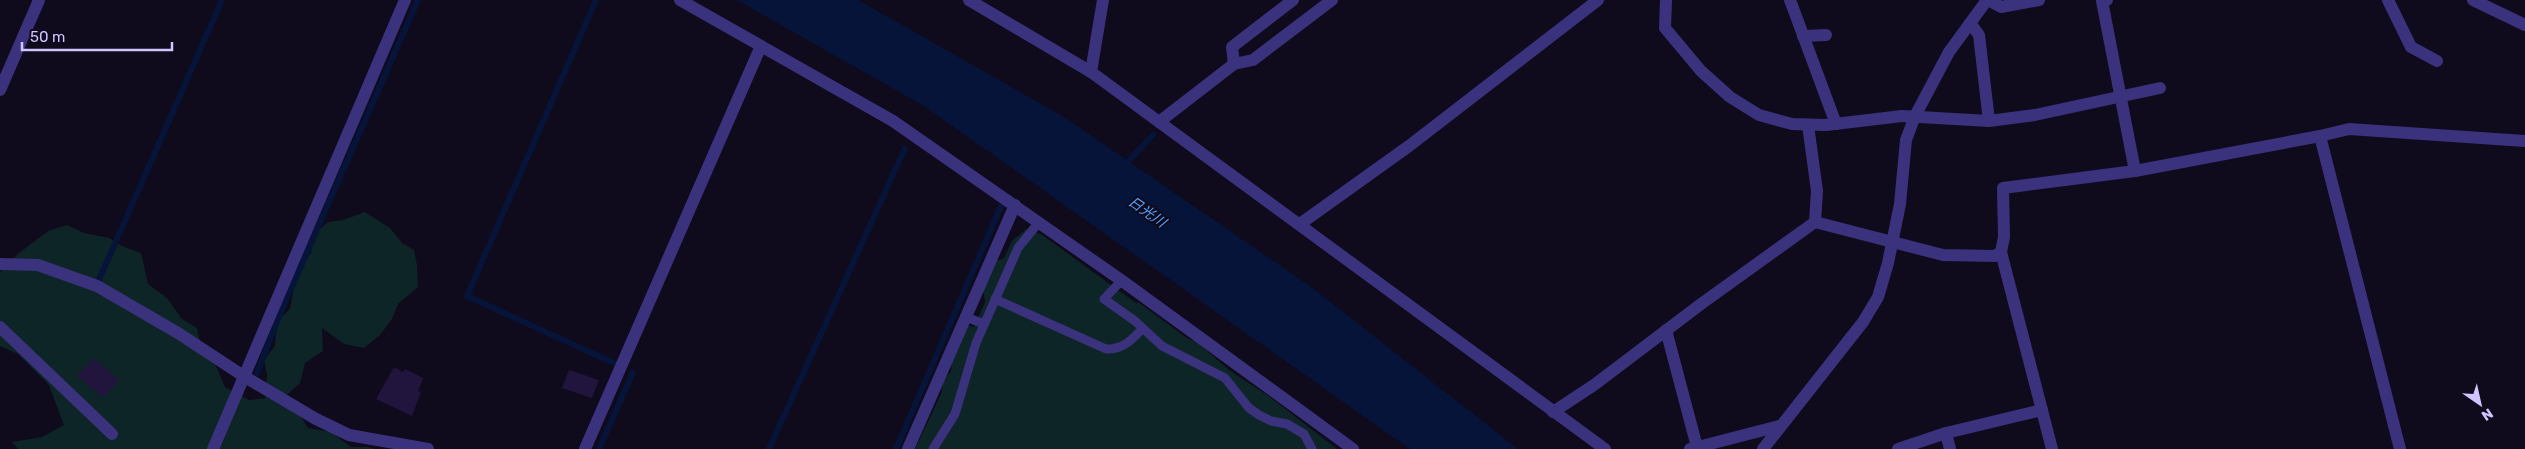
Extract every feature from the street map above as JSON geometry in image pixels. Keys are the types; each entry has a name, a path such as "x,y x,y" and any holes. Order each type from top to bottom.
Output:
{"street":[{"path":"0,90 39,0"},
{"path":"213,449 405,0"},
{"path":"680,0 893,121 1122,280 1349,448"},
{"path":"969,0 1091,72 1605,449"},
{"path":"1091,72 1103,0"},
{"path":"1234,64 1232,47 1292,0"},
{"path":"1159,122 1234,64 1253,60 1332,0"},
{"path":"1300,224 1410,146 1598,0"},
{"path":"1666,0 1665,28 1701,71 1730,97 1759,115 1792,124 1836,124 1874,117 1915,116 1990,121 2035,115 2160,88"},
{"path":"1790,0 1836,124"},
{"path":"1763,449 1779,426 1863,322 1878,297 1900,204 1906,140 1915,116 1949,52 1987,0 2001,7 2039,0"},
{"path":"2103,0 2135,171"},
{"path":"2388,0 2411,47 2437,61"},
{"path":"2473,0 2525,25"},
{"path":"1970,23 1978,35 1990,121"},
{"path":"1803,36 1826,35"},
{"path":"585,449 761,46"},
{"path":"1808,125 1817,191 1815,222"},
{"path":"2052,449 2001,252 2004,237 2003,188 2135,171 2349,130 2525,141"},
{"path":"2320,136 2400,449"},
{"path":"908,449 1015,205"},
{"path":"1553,412 1594,386 1666,330 1815,222"},
{"path":"1815,222 1943,255 1995,256 2001,252"},
{"path":"0,264 38,265 97,286 178,333 245,377 316,419 349,435 428,449"},
{"path":"0,327 112,434"},
{"path":"1666,330 1694,448 1779,426"},
{"path":"1898,449 1946,433 2042,410"},
{"path":"1946,433 1950,449"}],"lane":[{"path":"933,449 955,414 984,324 1018,248 1039,222"},
{"path":"1122,280 1104,299 1162,346 1225,378 1250,408 1271,422 1287,424 1304,434 1312,449"},
{"path":"995,299 1106,349 1124,346 1142,329"},
{"path":"966,317 984,324"}],"green space":[{"path":"365,212 390,228 402,243 414,250 418,287 398,304 392,319 380,335 364,348 344,344 322,328 323,351 305,363 300,383 287,395 308,428 331,432 351,447 375,449 18,449 12,442 42,437 64,425 49,385 18,354 0,346 0,272 19,253 48,231 67,225 84,233 109,238 122,246 141,253 148,284 167,298 182,319 197,328 202,351 216,366 225,387 249,400 265,398 267,375 264,360 275,346 277,321 290,309 296,276 311,253 314,234 328,222 343,220"},
{"path":"1026,229 1041,234 1136,303 1138,302 1187,338 1198,343 1229,370 1270,397 1337,449 915,449 941,394 943,381 951,371 952,359 967,325 974,327 985,302 983,289 994,262 1004,258 1012,241"}],"water":[{"name":"日光川","path":"737,0 858,0 1064,117 1310,286 1518,449 1410,449 924,106"}],"building":[{"path":"94,358 119,380 103,398 77,376"},
{"path":"394,367 403,372 405,369 423,378 418,391 421,392 412,416 376,399"},
{"path":"569,370 599,380 592,398 562,388"}],"waterway":[{"path":"98,282 222,0"},
{"path":"257,373 282,309 418,0"},
{"path":"596,0 467,296 616,364"},
{"path":"1123,167 1153,135"},
{"path":"769,449 905,148"},
{"path":"896,449 1001,206"},
{"path":"599,449 633,372"}]}
